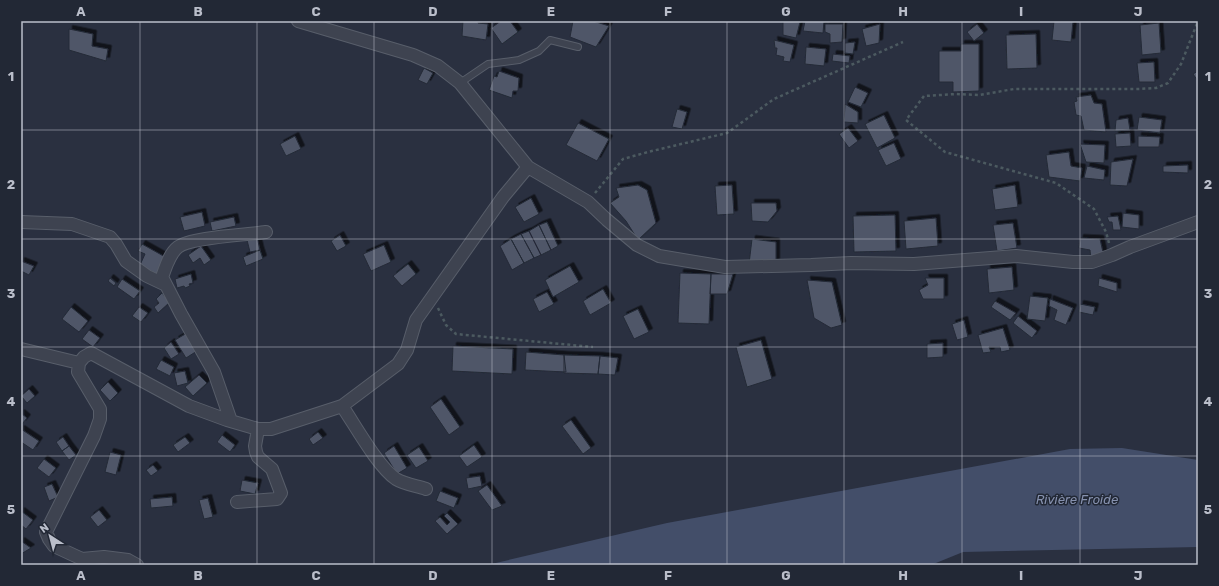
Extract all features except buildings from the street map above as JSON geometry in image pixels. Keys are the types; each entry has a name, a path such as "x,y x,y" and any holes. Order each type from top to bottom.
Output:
{"street":[{"path":"298,21 413,55 438,66 460,83 528,167 588,202 637,245 659,256 725,267 851,263 914,264 1016,256 1072,262 1092,262 1198,222"},
{"path":"138,565 128,560 104,556 82,559 54,546 46,532 94,436 100,419 100,409 78,372 79,362 84,356 91,353 189,406 258,429 272,429 342,406 398,364 407,350 416,320 503,197 528,167"},
{"path":"21,222 72,224 110,237 126,261 147,276 166,285"},
{"path":"231,421 214,372 162,277 168,261 178,247 190,241 266,232"},
{"path":"21,349 79,362"},
{"path":"342,406 378,460 389,473 397,479 426,489"},
{"path":"237,502 277,499 281,493 272,468 258,457 256,452 255,446 258,429"}],"lane":[{"path":"460,83 488,64 519,60 539,51 550,40 578,47"}],"path":[{"path":"1112,255 1106,232 1094,208 1056,183 945,152 906,120 924,96 956,94 979,95 1014,89 1156,88 1168,83 1181,64 1198,21"},
{"path":"588,202 623,159 728,133 774,99 903,42"},
{"path":"433,296 446,325 456,334 592,347"}],"water":[{"name":"Rivière Froide","path":"1122,448 1198,460 1198,547 963,552 931,565 487,565 667,523 1070,449"}]}
